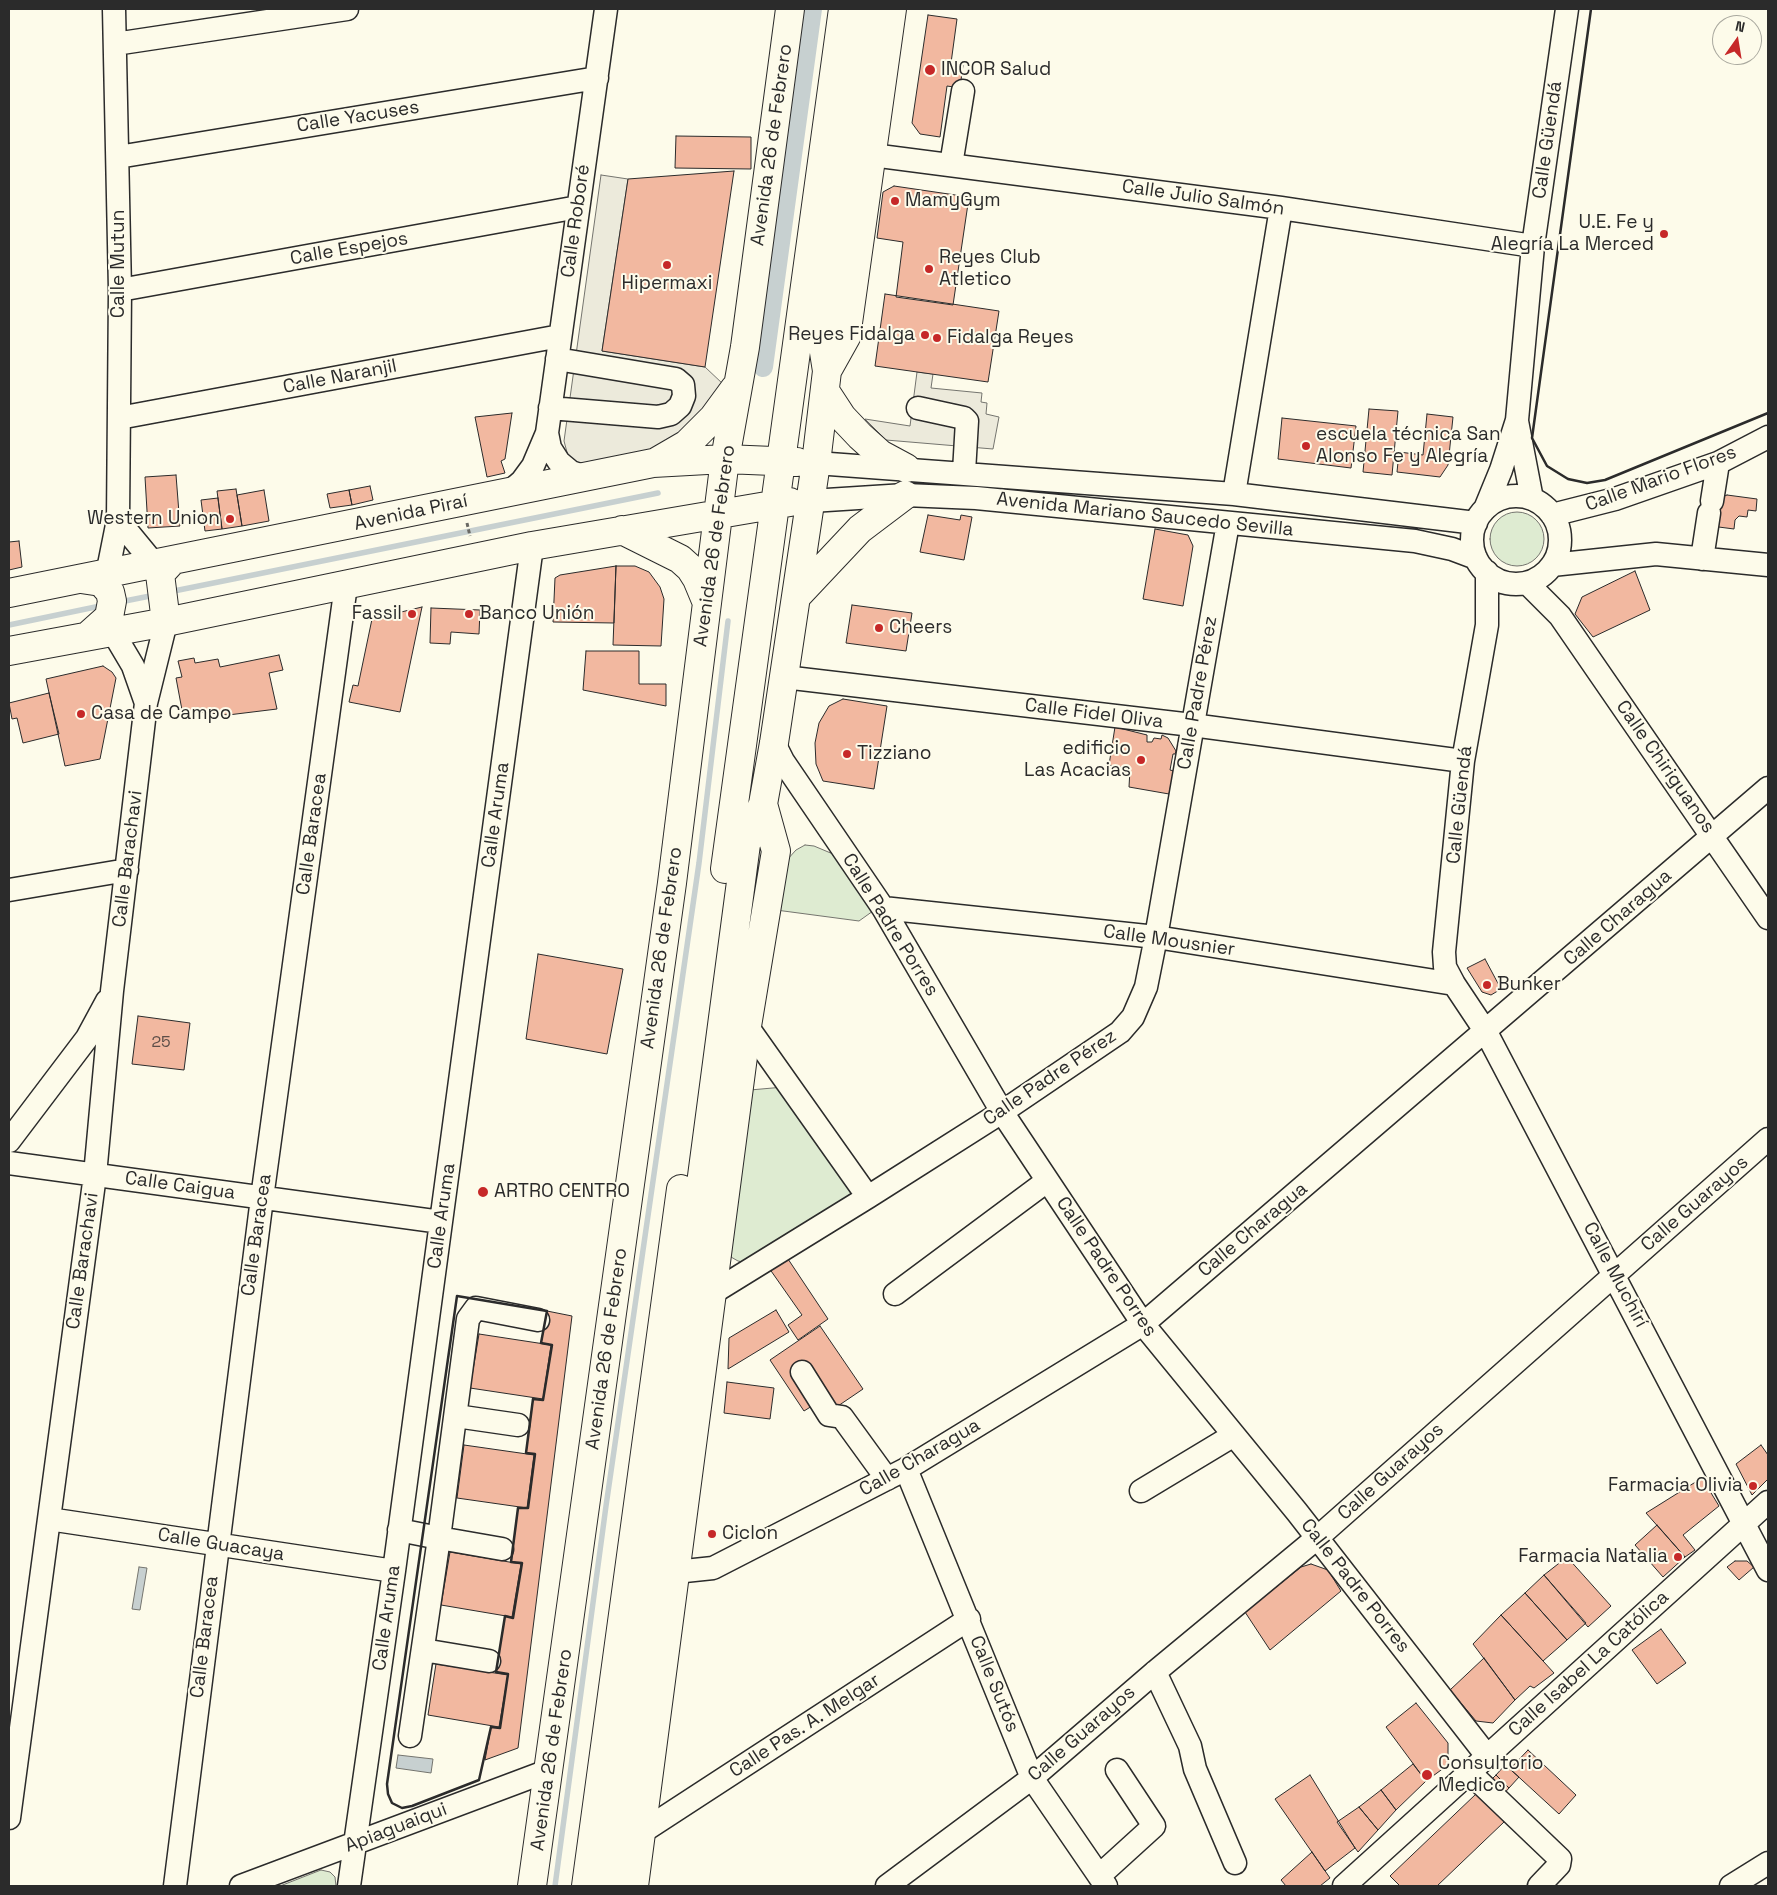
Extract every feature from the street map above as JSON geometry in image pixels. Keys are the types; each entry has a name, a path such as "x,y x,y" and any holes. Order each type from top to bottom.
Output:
{"main road":[{"name":"Avenida 26 de Febrero","path":"532,1886 550,1770 672,883 725,459 740,380 790,9"},
{"path":"586,1886 779,461 843,9"},
{"path":"608,1886 746,844 762,804 774,743 811,500 826,381 821,333 865,9"},
{"path":"892,9 846,337 826,381 842,417 880,454 906,468"},
{"path":"653,463 686,444 713,418 740,380"},
{"name":"Avenida Piraí","path":"9,593 163,564 653,463 725,459 816,462"},
{"path":"796,597 860,529 905,495"},
{"path":"9,651 196,616 532,546 719,513 811,500"},
{"path":"622,530 680,558 697,579 706,603"},
{"path":"163,564 160,574 166,622"},
{"path":"94,577 110,592 112,601 109,617 99,633"},
{"path":"634,1886 674,1572 714,1292 747,1026 776,851 762,804"},
{"path":"706,1142 741,1071"},
{"path":"622,1780 657,1711"}],"street":[{"name":"Calle Mutun","path":"94,577 118,520 120,290 114,9"},
{"path":"115,44 347,9"},
{"name":"Calle Roboré","path":"508,493 522,481 533,466 547,433 606,9"},
{"name":"Calle Güendá","path":"1480,516 1501,470 1517,420 1532,246 1568,9"},
{"name":"Calle Yacuses","path":"118,157 597,78"},
{"path":"951,165 963,91"},
{"name":"Calle Julio Salmón","path":"872,155 1281,208 1532,246"},
{"name":"Calle Espejos","path":"120,290 578,207"},
{"path":"1234,494 1281,208"},
{"name":"Calle Naranjil","path":"119,418 560,336"},
{"path":"550,408 658,417 671,414 680,406 684,396 683,385 676,378 557,359"},
{"path":"918,408 964,418 967,422 964,472"},
{"name":"Calle Güendá","path":"1517,420 1532,499"},
{"name":"Calle Roboré","path":"547,433 550,448 559,462 571,472 586,477"},
{"name":"Calle Mario Flores","path":"1552,515 1615,499 1718,463 1768,437"},
{"name":"Avenida Mariano Saucedo Sevilla","path":"816,462 964,472 1480,516"},
{"path":"1702,559 1718,463"},
{"name":"Avenida Mariano Saucedo Sevilla","path":"811,500 905,495 976,498 1415,541 1452,549 1481,565"},
{"path":"1534,577 1558,552 1560,536 1552,515 1543,506 1532,499 1519,496 1507,498 1480,516 1473,544 1481,565 1497,579 1534,577 1643,554 1768,565"},
{"path":"118,520 163,564"},
{"name":"Calle Padre Pérez","path":"714,1292 1002,1112 1120,1032 1133,1017 1146,987 1156,937 1228,523"},
{"name":"Calle Aruma","path":"349,1886 353,1845 394,1572 532,546"},
{"name":"Calle Güendá","path":"1454,984 1445,967 1444,952 1463,761 1487,625 1481,565"},
{"name":"Calle Güendá","path":"1487,625 1534,577"},
{"name":"Calle Chiriguanos","path":"1534,577 1768,918"},
{"name":"Calle Baracea","path":"175,1886 216,1545 346,585"},
{"name":"Calle Barachavi","path":"146,703 175,636 183,624 196,616"},
{"name":"Calle Barachavi","path":"9,1818 95,1175 112,992 146,703 166,622"},
{"name":"Calle Barachavi","path":"99,633 117,639 133,666 146,703"},
{"name":"Calle Fidel Oliva","path":"784,677 1192,725 1463,761"},
{"name":"Calle Padre Porres","path":"774,743 783,761 883,908 1002,1112 1143,1324 1317,1538 1487,1756"},
{"name":"Calle Charagua","path":"674,1572 713,1568 897,1474 1143,1324 1486,1032 1768,788"},
{"path":"9,890 127,870"},
{"name":"Calle Mousnier","path":"883,908 1156,937 1454,984"},
{"name":"Calle Muchirí","path":"1454,984 1486,1032 1615,1274 1768,1570"},
{"path":"9,1140 88,1038 112,992"},
{"path":"747,1026 868,1197"},
{"name":"Calle Guarayos","path":"887,1886 1032,1778 1154,1672 1317,1538 1768,1140"},
{"name":"Calle Caigua","path":"9,1163 441,1222"},
{"path":"895,1294 1047,1180"},
{"path":"410,1736 468,1319 471,1312 476,1308 538,1320"},
{"name":"Calle Sutós","path":"802,1372 829,1415 842,1418 897,1474 969,1619 1032,1778 1102,1881"},
{"path":"456,1416 518,1425"},
{"path":"1141,1491 1234,1435"},
{"name":"Calle Isabel La Católica","path":"1344,1886 1768,1502"},
{"name":"Calle Guacaya","path":"49,1519 394,1572"},
{"path":"399,1530 502,1549"},
{"name":"Calle Pas. A. Melgar","path":"642,1832 969,1619"},
{"path":"423,1650 489,1661"},
{"path":"1154,1672 1190,1746 1195,1770 1235,1862"},
{"name":"Apiaguaiqui","path":"241,1886 550,1770"},
{"path":"1102,1881 1154,1826 1117,1770"},
{"path":"1469,1772 1560,1859 1559,1866 1539,1886"},
{"path":"1731,1886 1768,1863"}],"path":[{"path":"466,516 471,540"}],"green space":[{"path":"1512,512 1522,512 1532,516 1540,524 1544,539 1540,554 1532,562 1522,566 1512,566 1502,562 1494,554 1490,544 1490,534 1494,524 1502,516"},
{"path":"805,845 814,846 833,854 873,911 859,921 776,910 786,861 796,850"},
{"path":"784,1087 857,1193 743,1262 738,1261 731,1257 729,1249 750,1090"},
{"path":"321,1870 330,1872 335,1877 336,1886 280,1886"}],"shaded area":[{"path":"601,175 628,179 602,351 705,367 723,384 690,427 642,455 579,465 568,456 564,441"},
{"path":"917,372 933,374 931,388 982,393 981,402 987,403 986,414 999,417 993,449 886,440 865,419 910,426"},
{"path":"139,1567 147,1568 140,1610 132,1609"},
{"path":"398,1755 433,1759 431,1773 396,1768"}],"building":[{"path":"928,15 957,19 951,63 963,65 960,88 947,86 940,137 920,134 912,123"},
{"path":"676,136 751,137 751,169 675,168"},
{"name":"Hipermaxi","path":"734,171 705,367 602,351 628,179"},
{"name":"Reyes Club Atletico","path":"894,186 969,197 953,305 896,297 903,242 877,238 883,192"},
{"name":"Fidalga Reyes","path":"885,294 999,311 988,382 875,366"},
{"path":"1369,409 1398,411 1392,475 1363,472"},
{"path":"512,413 505,459 501,461 505,473 487,477 475,417"},
{"path":"1427,414 1453,417 1448,465 1440,477 1397,472 1399,452 1423,455"},
{"path":"1282,418 1356,426 1351,468 1278,459"},
{"path":"176,475 180,526 148,528 145,477"},
{"path":"370,486 373,500 352,505 349,490"},
{"path":"236,489 242,526 222,529 217,491"},
{"path":"264,490 269,521 242,526 237,495"},
{"path":"349,490 352,505 330,508 327,494"},
{"path":"1727,495 1757,499 1756,511 1748,510 1747,517 1739,516 1735,520 1734,529 1711,526 1703,505"},
{"path":"218,498 222,529 205,531 201,500"},
{"path":"928,515 960,520 961,515 972,517 964,560 920,552"},
{"path":"1155,529 1188,535 1193,546 1183,606 1143,599"},
{"path":"19,541 22,567 9,570 9,542"},
{"path":"616,566 614,623 553,622 555,578 560,575"},
{"path":"616,566 635,566 649,572 660,587 664,599 661,646 613,645"},
{"path":"1635,571 1650,610 1593,637 1575,614 1582,597"},
{"name":"Cheers","path":"852,605 912,613 906,651 846,643"},
{"path":"422,607 400,712 349,702 353,685 358,686 372,619"},
{"path":"431,608 480,610 479,634 451,632 450,644 430,643"},
{"path":"586,651 639,651 639,684 666,684 666,706 583,690"},
{"path":"279,655 283,670 269,673 277,709 228,715 182,710 176,678 182,677 178,661 194,658 195,663 218,659 220,667"},
{"name":"Casa de Campo","path":"103,666 112,672 116,678 100,759 65,766 46,679"},
{"path":"49,693 59,734 23,743 17,718 12,719 9,703"},
{"name":"Tizziano","path":"843,699 887,706 874,789 823,781 816,764 815,743 819,723 829,706"},
{"name":"edificio Las Acacias","path":"1115,727 1147,735 1147,742 1152,742 1154,738 1161,739 1162,735 1168,738 1176,751 1173,754 1170,770 1174,771 1169,794 1129,787 1130,769 1109,765"},
{"path":"538,954 623,969 607,1054 526,1039"},
{"path":"1485,959 1501,989 1491,995 1482,992 1467,968"},
{"path":"138,1016 190,1023 184,1070 132,1064"},
{"path":"786,1256 828,1319 798,1340 788,1325 802,1315 769,1268"},
{"path":"776,1310 789,1332 728,1369 729,1338"},
{"path":"547,1311 572,1316 518,1748 485,1760 491,1727 500,1728 508,1674 496,1672 505,1616 513,1618 522,1563 511,1562 518,1508 528,1508 535,1454 526,1453 533,1399 543,1400 552,1345 541,1343"},
{"path":"820,1326 863,1389 835,1408 820,1401 804,1411 770,1360"},
{"path":"479,1334 551,1345 543,1399 470,1388"},
{"path":"727,1382 774,1388 770,1419 724,1413"},
{"path":"464,1445 534,1455 527,1508 457,1498"},
{"path":"1761,1445 1768,1455 1768,1479 1752,1495 1736,1464"},
{"path":"1702,1478 1719,1506 1683,1535 1695,1550 1685,1557 1646,1513"},
{"path":"1657,1525 1685,1557 1663,1577 1635,1545"},
{"path":"450,1552 521,1564 512,1617 441,1605"},
{"path":"1567,1557 1611,1606 1588,1627 1544,1575"},
{"path":"1735,1561 1747,1561 1754,1567 1739,1580 1727,1567"},
{"path":"1311,1564 1328,1570 1341,1591 1270,1650 1245,1612 1301,1567"},
{"path":"1544,1575 1586,1623 1567,1640 1525,1593"},
{"path":"1525,1593 1567,1640 1543,1661 1501,1615"},
{"path":"1501,1615 1554,1673 1534,1688 1530,1686 1515,1700 1473,1644"},
{"path":"1661,1629 1686,1663 1657,1684 1632,1650"},
{"path":"1484,1658 1515,1700 1493,1723 1476,1721 1450,1690"},
{"path":"436,1664 508,1675 499,1727 428,1715"},
{"path":"1416,1703 1448,1743 1448,1765 1426,1781 1386,1727"},
{"path":"1528,1750 1576,1795 1559,1814 1510,1769"},
{"path":"1413,1764 1426,1781 1396,1810 1381,1790"},
{"path":"1505,1765 1519,1777 1509,1788 1496,1775"},
{"path":"1310,1775 1355,1848 1325,1871 1275,1799"},
{"path":"1496,1775 1509,1788 1501,1797 1487,1784"},
{"path":"1381,1790 1396,1810 1378,1830 1359,1807"},
{"path":"1476,1794 1504,1822 1437,1886 1400,1886 1390,1876"},
{"path":"1359,1807 1378,1830 1358,1852 1337,1822"},
{"path":"1312,1852 1330,1878 1320,1886 1286,1886 1281,1880"}],"waterway":[{"path":"763,367 812,9"},
{"path":"169,592 658,493"},
{"path":"125,601 150,596"},
{"path":"9,625 105,605"},
{"path":"555,1886 606,1506 699,863 728,621"}],"wall":[{"path":"1591,9 1532,438 1547,466 1568,479 1587,483 1605,480 1768,413"},
{"path":"457,1296 547,1311 541,1343 552,1345 543,1400 533,1399 526,1453 535,1454 528,1508 518,1508 511,1562 522,1563 513,1618 505,1616 496,1672 508,1674 500,1728 491,1727 479,1780 412,1806 402,1808 392,1803 388,1794 387,1784 457,1296"}],"place":[{"name":"INCOR Salud","path":"930,70"},
{"name":"MamyGym","path":"895,201"},
{"name":"U.E. Fe y Alegría La Merced","path":"1664,234"},
{"name":"Hipermaxi","path":"667,265"},
{"name":"Reyes Club Atletico","path":"929,269"},
{"name":"Reyes Fidalga","path":"925,335"},
{"name":"Fidalga Reyes","path":"937,338"},
{"name":"escuela técnica San Alonso Fe y Alegría","path":"1306,446"},
{"name":"Western Union","path":"230,519"},
{"name":"Fassil","path":"412,614"},
{"name":"Banco Unión","path":"469,614"},
{"name":"Cheers","path":"879,628"},
{"name":"Casa de Campo","path":"81,714"},
{"name":"Tizziano","path":"847,754"},
{"name":"edificio Las Acacias","path":"1141,760"},
{"name":"Bunker","path":"1487,985"},
{"name":"ARTRO CENTRO","path":"483,1192"},
{"name":"Farmacia Olivia","path":"1753,1486"},
{"name":"Ciclon","path":"712,1534"},
{"name":"Farmacia Natalia","path":"1678,1557"},
{"name":"Consultorio Medico","path":"1427,1775"}]}
